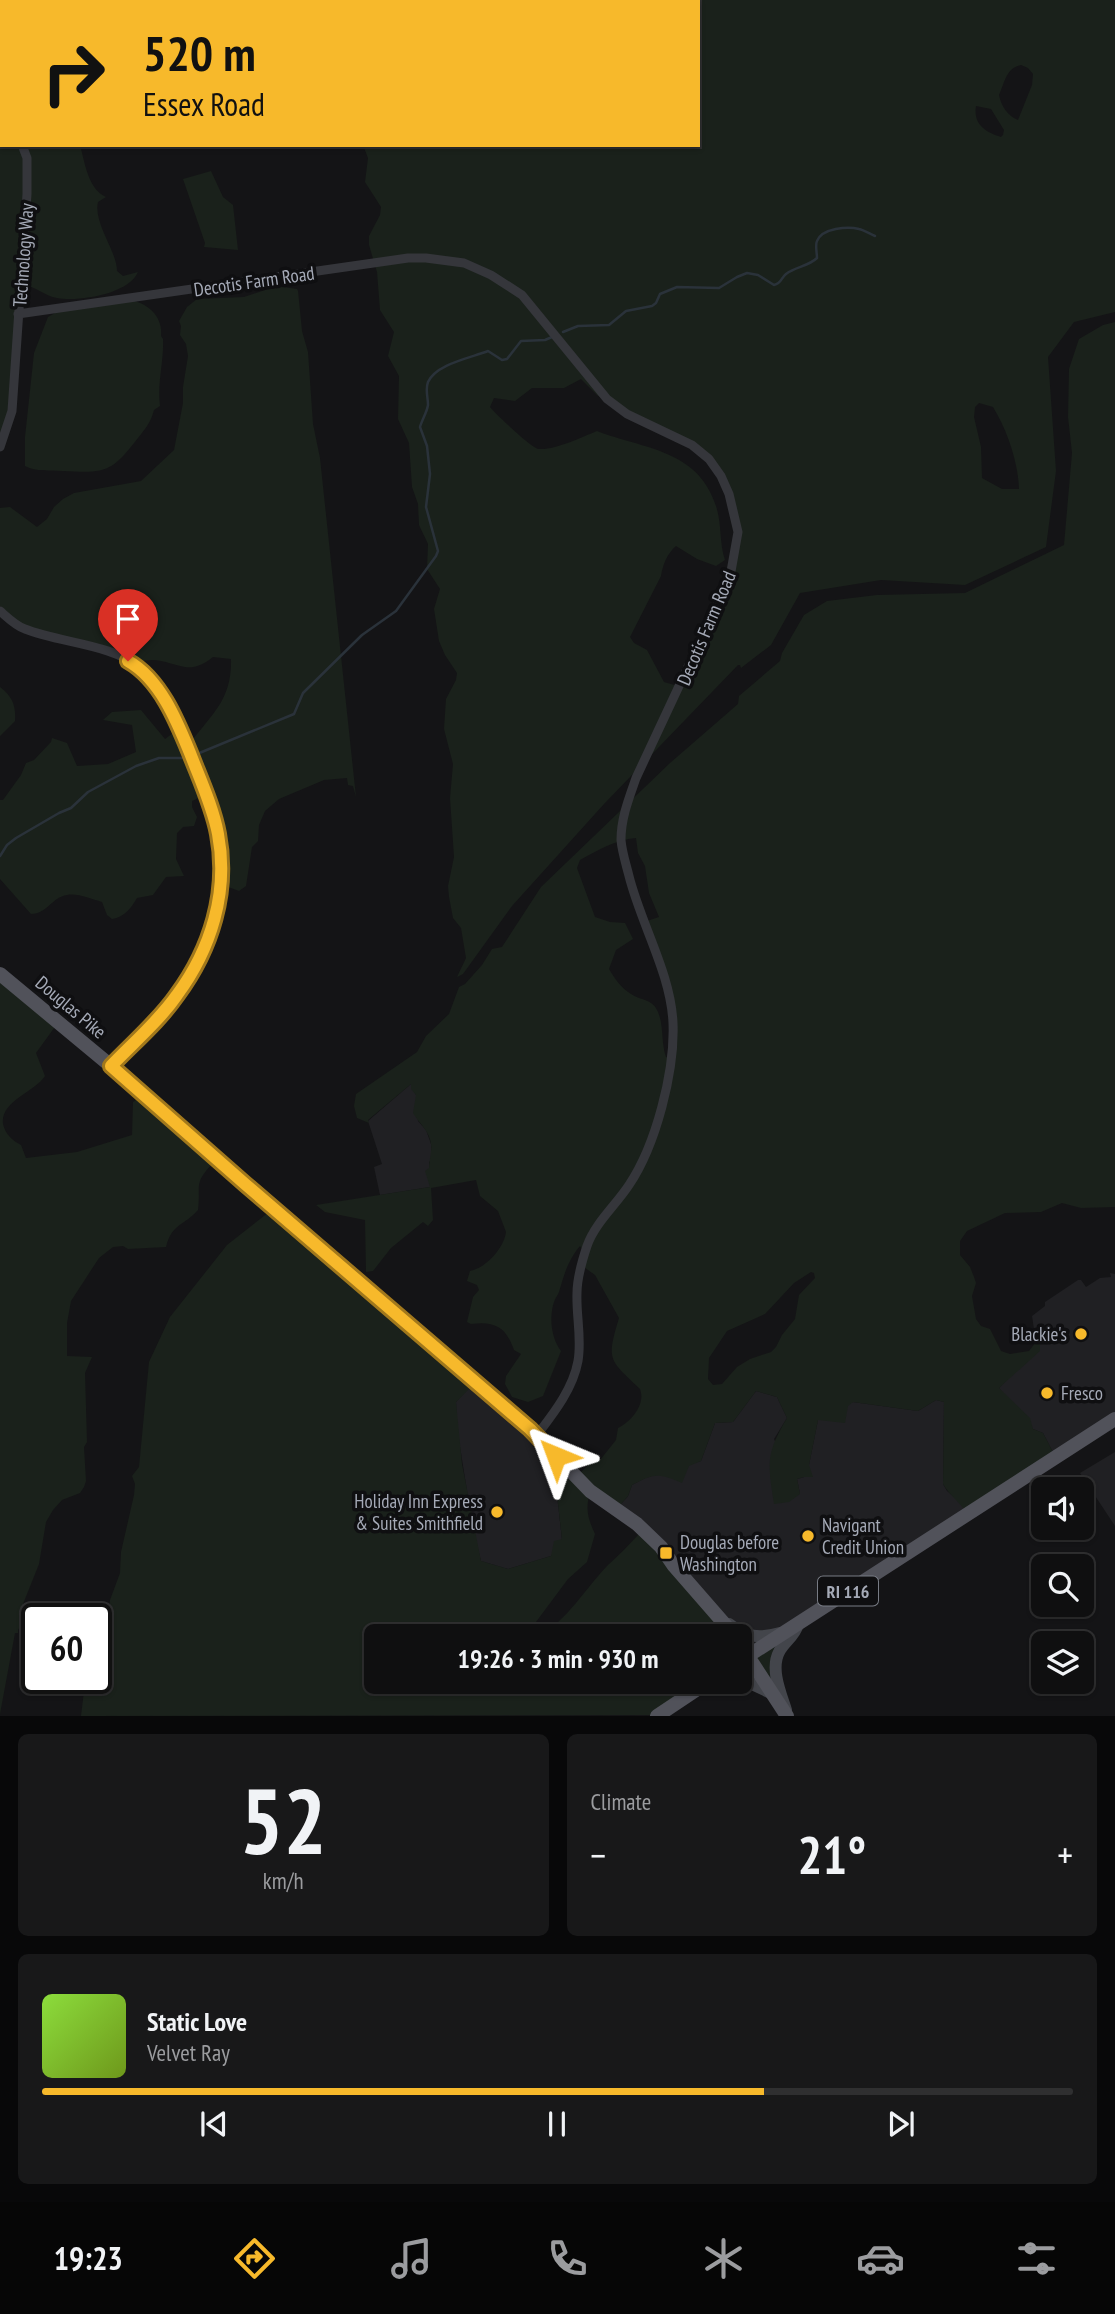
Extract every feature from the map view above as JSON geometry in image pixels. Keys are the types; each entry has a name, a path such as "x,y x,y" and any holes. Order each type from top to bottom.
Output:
{"main road":[{"name":"Douglas Pike","path":"0,974 111,1066 537,1435 590,1491 638,1524 725,1624"},
{"name":"RI 116","path":"752,1649 798,1624 1115,1419"},
{"path":"715,1612 738,1631 753,1637 784,1632 798,1624"},
{"path":"715,1612 720,1624"},
{"path":"787,1716 779,1686 777,1658 798,1624"},
{"path":"752,1666 787,1716"},
{"path":"752,1685 773,1694"},
{"path":"657,1716 690,1694"}],"street":[{"name":"Technology Way","path":"0,447 12,411 27,194 27,165 22,147"},
{"name":"Decotis Farm Road","path":"18,314 408,258 464,263 491,275 522,295 607,399 627,414 692,445 709,459 725,485 735,512 738,532 730,577 636,778 626,805 621,839 631,882 669,991 673,1021 670,1079 642,1165 598,1225 588,1244 579,1275 577,1294 580,1318 578,1362 572,1381 537,1435"},
{"path":"0,611 23,629 116,654 141,668 179,726 199,775 218,834 221,876 216,918 203,957 176,997 111,1066"}],"shaded area":[{"path":"700,0 1115,0 1115,312 1074,322 1048,357 1056,471 1046,547 965,585 881,580 800,593 771,645 741,668 738,665 604,804 512,906 463,974 457,977 466,958 461,928 453,918 449,897 448,886 454,857 450,798 453,764 444,729 446,699 457,673 439,641 434,609 440,589 427,569 428,544 419,525 418,504 412,487 409,443 398,419 399,376 388,356 394,332 380,310 377,272 369,245 369,236 380,215 381,207 365,182 368,158 364,147 700,147","holes":["1021,65 1033,74 1032,85 1018,120 1006,110 999,95 1012,69","976,106 991,109 1004,130 1001,137 981,126 976,118","581,379 617,409 695,451 710,464 736,511 734,573 678,686 664,682 647,650 634,643 630,637 670,552 676,546 697,559 716,566 725,560 716,506 708,487 683,462 667,454 597,431 561,445 539,449 522,438 490,407 494,398 515,401 532,388 564,388","979,403 993,407 998,416 1014,457 1019,489 1002,489 982,478 981,447 974,417 975,407"]},
{"path":"0,147 81,147 91,182 106,197 98,202 97,210 117,271 123,276 138,272 133,280 114,291 78,299 53,297 22,284 10,416 0,446"},
{"path":"211,171 223,197 233,205 238,250 204,247 205,243 183,179"},
{"path":"283,287 298,291 302,331 308,352 313,424 320,458 356,797 347,778 324,780 279,799 265,811 259,825 258,841 252,847 246,886 239,891 223,885 222,838 208,794 192,801 197,817 194,826 183,827 177,833 176,859 184,876 166,877 153,895 137,898 127,912 117,918 112,919 107,915 102,902 71,895 62,896 41,911 31,914 0,879 0,800 3,800 21,775 26,763 34,760 52,738 67,743 77,766 108,764 136,752 132,725 103,720 112,712 141,710 165,739 181,727 190,743 225,695 231,659 213,657 193,667 158,660 138,661 12,622 0,606 0,508 10,507 37,527 47,519 54,507 74,493 141,481 174,450 188,356 186,344 180,335 179,321 187,307 197,299 244,297"},
{"path":"131,300 154,312 160,323 163,339 160,406 154,410 148,425 121,458 99,471 39,470 25,466 25,437 34,353 48,317 62,309"},
{"path":"1115,322 1115,1207 1081,1208 1062,1203 1041,1212 1005,1213 967,1231 960,1241 960,1255 970,1267 976,1283 972,1296 976,1319 981,1326 990,1329 1001,1351 1010,1354 1029,1351 1036,1342 1040,1344 1040,1351 999,1388 1030,1418 1033,1429 1043,1433 1056,1458 968,1515 943,1484 944,1402 936,1400 918,1411 853,1402 848,1406 845,1423 818,1420 809,1465 813,1477 797,1479 800,1494 789,1502 774,1504 770,1460 775,1441 787,1418 777,1397 756,1391 733,1422 715,1423 701,1461 689,1466 682,1483 662,1476 646,1478 632,1485 628,1496 615,1511 590,1493 588,1514 595,1534 587,1562 568,1579 534,1624 364,1624 364,1694 696,1694 663,1715 81,1716 84,1694 112,1694 110,1600 120,1573 121,1552 134,1495 135,1484 132,1476 139,1467 149,1362 170,1317 227,1245 269,1212 469,1386 456,1402 462,1464 481,1561 508,1569 551,1556 554,1541 562,1539 556,1486 567,1471 576,1477 589,1464 592,1456 600,1460 616,1440 618,1428 632,1417 641,1401 640,1389 616,1365 613,1358 612,1343 619,1318 595,1275 581,1265 585,1254 580,1246 567,1268 552,1308 553,1334 561,1351 543,1396 528,1402 512,1397 505,1384 506,1376 521,1354 514,1350 499,1327 467,1322 473,1297 479,1290 477,1285 467,1281 470,1271 482,1266 493,1256 502,1244 506,1232 498,1211 480,1196 476,1180 431,1188 433,1220 428,1226 423,1222 391,1248 373,1271 366,1272 365,1220 325,1212 316,1205 430,1187 425,1171 429,1168 431,1144 413,1113 416,1095 411,1084 368,1120 369,1123 357,1118 354,1106 356,1094 417,1052 426,1036 449,1014 459,987 482,965 492,949 502,947 541,887 670,763 738,704 739,696 780,661 804,615 827,601 877,595 965,593 1064,545 1072,453 1068,417 1069,369 1079,339 1103,325","holes":["636,838 638,853 645,866 649,893 659,917 644,922 673,1019 673,1060 666,1057 660,1017 656,1008 624,989 609,969 616,950 633,939 625,923 595,917 577,868 580,860 621,841","811,1272 815,1278 799,1295 795,1319 776,1347 771,1352 737,1367 722,1384 713,1385 708,1379 709,1358 727,1331 765,1314 794,1283"]},
{"path":"0,687 11,698 15,721 0,736"},
{"path":"0,974 57,1024 36,1053 45,1076 12,1103 4,1116 6,1131 21,1145 26,1158 77,1152 132,1135 133,1102 142,1096 214,1162 201,1180 198,1210 175,1229 166,1247 113,1247 99,1258 71,1301 67,1323 67,1356 92,1357 85,1373 86,1481 80,1493 62,1500 46,1522 39,1564 23,1603 21,1603 21,1626 18,1633 15,1633 0,1714"},
{"path":"411,1084 416,1095 418,1121 426,1130 431,1144 430,1187 380,1195 374,1167 382,1164 368,1121"},
{"path":"1110,1273 1115,1274 1115,1420 1056,1458 1043,1433 1033,1429 999,1388 1040,1345 1036,1342 1032,1316 1045,1306 1045,1302 1078,1280 1086,1287 1100,1278 1111,1277"},
{"path":"469,1386 566,1470 556,1486 562,1540 551,1556 508,1569 481,1561 457,1428 456,1402"},
{"path":"756,1391 777,1397 787,1418 774,1439 800,1494 797,1479 804,1477 809,1465 818,1420 853,1402 918,1411 936,1400 944,1402 943,1484 947,1491 962,1503 968,1515 752,1656 752,1624 728,1624 615,1511 628,1496 632,1485 645,1478 701,1461 715,1423 733,1422"},
{"path":"1115,1452 1115,1526 1094,1494 1094,1477 1083,1477 1080,1473"},
{"path":"639,1534 724,1624 555,1624"},
{"path":"787,1634 777,1654 778,1683 752,1682 752,1656"}],"waterway":[{"path":"563,332 578,326 609,325 626,311 652,306 660,294 677,287 719,288 747,273 777,284 790,272 817,258 817,241 830,231 854,228 875,236"},
{"path":"197,754 294,714 303,693 362,635 396,611 436,556 438,551 426,507 430,474 427,446 420,427 428,405 427,385 432,376 446,366 488,351 502,360 507,359 521,341 552,337"},
{"path":"0,856 16,838 71,808 88,792 136,766 159,758 186,758"}],"place":[{"name":"Blackie's","path":"1081,1334"},
{"name":"Fresco","path":"1047,1393"},
{"name":"Holiday Inn Express & Suites Smithfield","path":"497,1512"},
{"name":"Navigant Credit Union","path":"808,1536"},
{"name":"Douglas before Washington","path":"666,1553"}],"route":[{"path":"128,661 141,668 179,726 199,775 218,834 221,876 216,918 203,957 176,997 111,1066 530,1429 556,1456"}]}
